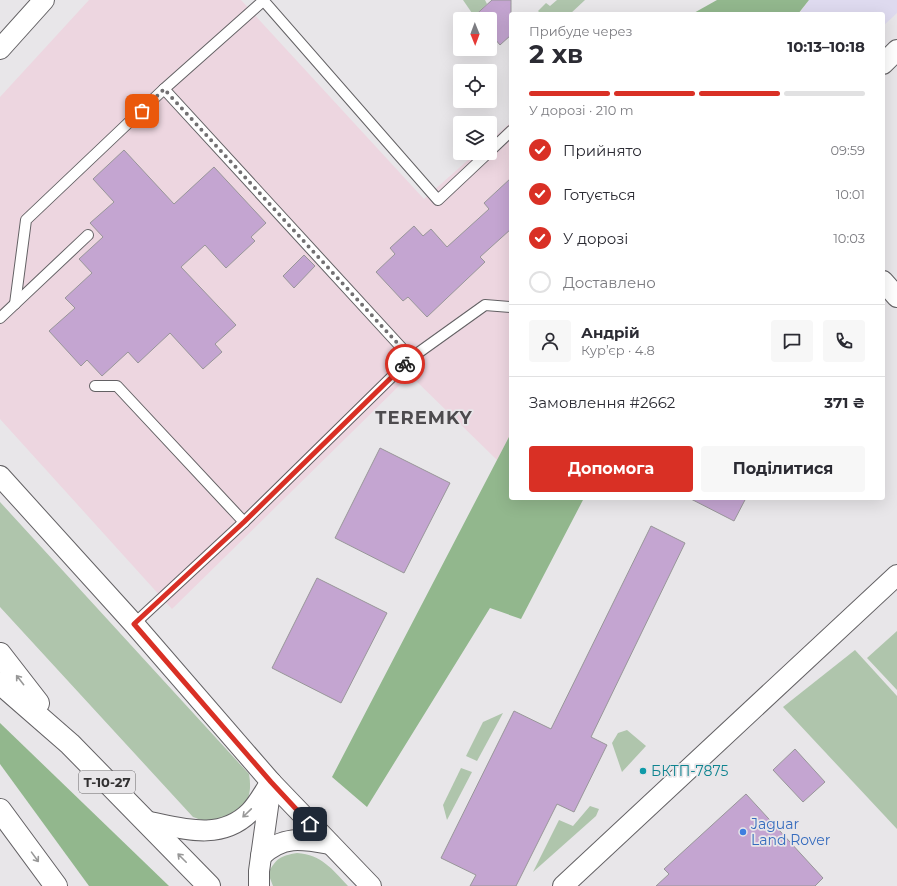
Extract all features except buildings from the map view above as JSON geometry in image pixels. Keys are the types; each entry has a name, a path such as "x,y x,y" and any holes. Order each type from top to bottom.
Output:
{"highway":[{"path":"0,654 70,744"},
{"name":"Т-10-27","path":"0,682 70,744 209,886"},
{"path":"0,810 7,822 56,886"}],"street":[{"path":"0,49 44,0"},
{"path":"885,62 897,50"},
{"path":"885,283 897,297"},
{"path":"0,476 134,624 271,782 371,886"},
{"path":"563,886 897,575"},
{"path":"145,821 190,830 212,831 233,825 250,812 271,782"},
{"path":"259,886 261,856 271,782"},
{"path":"261,856 271,846 285,841 304,839 330,844"}],"lane":[{"path":"15,304 26,220 164,89 263,0 438,200 481,160"},
{"path":"164,89 411,358"},
{"path":"497,144 509,133"},
{"path":"0,318 88,235"},
{"path":"134,624 244,522 411,358 484,305 509,307"},
{"path":"95,386 117,386 244,522"}],"shaded area":[{"path":"89,0 241,0 424,199 468,160 497,160 497,135 509,124 509,437 497,460 410,375 172,609 0,419 0,97"},
{"path":"809,0 897,0 897,13 885,24 885,12 800,12"}],"green space":[{"path":"463,0 485,0 487,4 478,12 471,12"},
{"path":"557,0 585,0 572,12 538,11 546,3 550,6"},
{"path":"717,0 809,0 800,12 696,12"},
{"path":"509,437 509,500 583,500 521,619 490,608 367,807 332,777"},
{"path":"0,502 249,774 249,796 243,807 238,811 232,815 212,822 193,817 0,607"},
{"path":"897,631 897,690 867,658"},
{"path":"855,650 897,696 897,829 783,707"},
{"path":"503,713 477,761 466,756 483,722"},
{"path":"0,723 169,886 89,886 0,764"},
{"path":"627,730 646,746 622,772 612,743 618,733"},
{"path":"461,768 472,772 447,820 443,805"},
{"path":"590,806 599,809 596,816 533,872 559,820 573,826"},
{"path":"297,853 306,854 320,860 348,886 273,886 268,873 274,864 280,858"}],"way so far":[{"path":"142,111 164,89 411,358 405,364"}],"place":[{"name":"БКТП-7875","path":"643,771"},
{"name":"Jaguar Land Rover","path":"743,832"}],"district":[{"name":"TEREMKY","path":"424,418"}],"route":[{"path":"310,824 271,782 134,624 163,599 244,522 405,364"}]}
